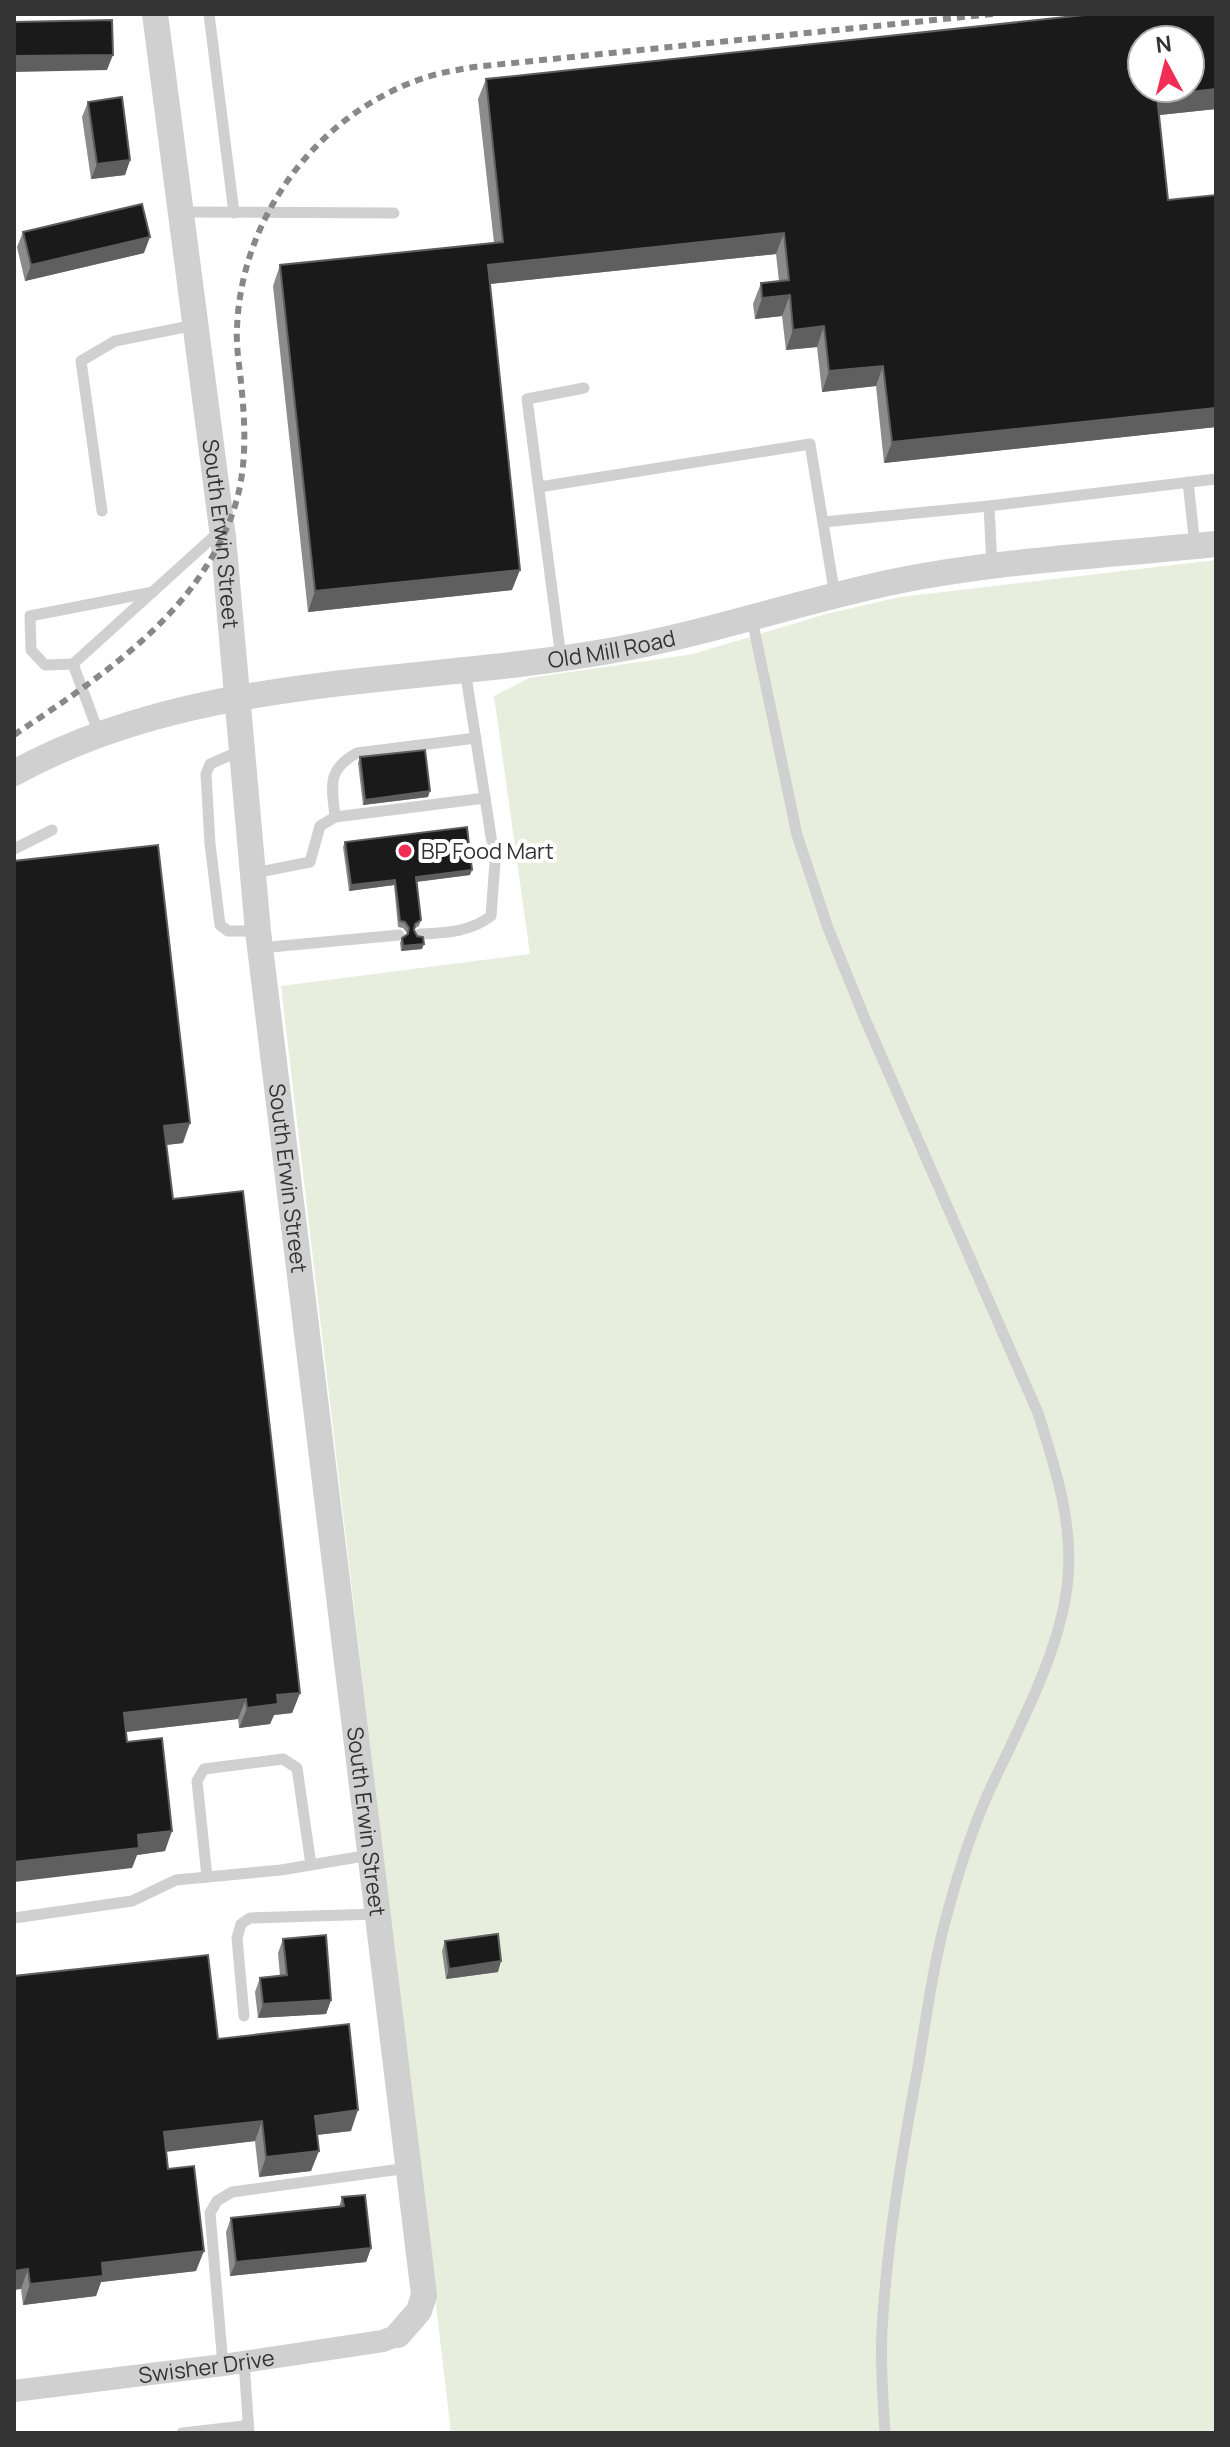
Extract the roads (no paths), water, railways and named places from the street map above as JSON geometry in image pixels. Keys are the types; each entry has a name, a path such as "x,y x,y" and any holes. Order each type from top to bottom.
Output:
{"street":[{"name":"South Erwin Street","path":"155,14 222,529 259,939 424,2295 419,2311 398,2335"},
{"name":"Old Mill Road","path":"14,773 99,735 181,709 236,698 561,658 656,642 909,579 992,567 1205,545"},
{"name":"Swisher Drive","path":"14,2391 233,2363 383,2341 398,2335"}],"lane":[{"path":"209,14 234,213"},
{"path":"181,212 394,213"},
{"path":"102,511 81,361 115,341 195,325"},
{"path":"561,658 527,399 584,388"},
{"path":"539,487 810,444 835,597"},
{"path":"823,522 1216,479"},
{"path":"1188,482 1205,545"},
{"path":"989,506 992,567"},
{"path":"153,592 30,616 31,650 45,665 73,664 153,592 222,529"},
{"path":"752,619 797,835 828,928 1038,1413 1058,1476 1068,1540 1068,1578 1062,1616 1035,1692 985,1803 965,1856 948,1908 931,1983 899,2172 886,2283 882,2333 885,2433"},
{"path":"73,664 99,735"},
{"path":"420,934 453,932 480,925 491,916 495,862 465,670"},
{"path":"335,817 332,783 335,770 344,760 357,753 476,738"},
{"path":"241,751 210,764 206,774 210,844 220,925 228,931 259,939 399,935"},
{"path":"253,874 310,862 320,826 335,817 485,798"},
{"path":"14,849 52,830"},
{"path":"207,1877 197,1781 204,1769 283,1759 297,1768 311,1865"},
{"path":"14,1918 132,1901 176,1880 370,1855"},
{"path":"244,2016 237,1938 241,1924 250,1918 378,1914"},
{"path":"248,2428 233,2363 210,2213 217,2201 232,2192 409,2168"},
{"path":"182,2433 248,2428"}],"railway":[{"path":"14,735 107,670 137,645 189,591 211,559 235,507 242,472 244,419 237,328 242,287 253,247 270,210 292,175 318,144 349,117 383,95 421,79 474,67 993,14"}],"place":[{"name":"BP Food Mart","path":"405,851"}]}
